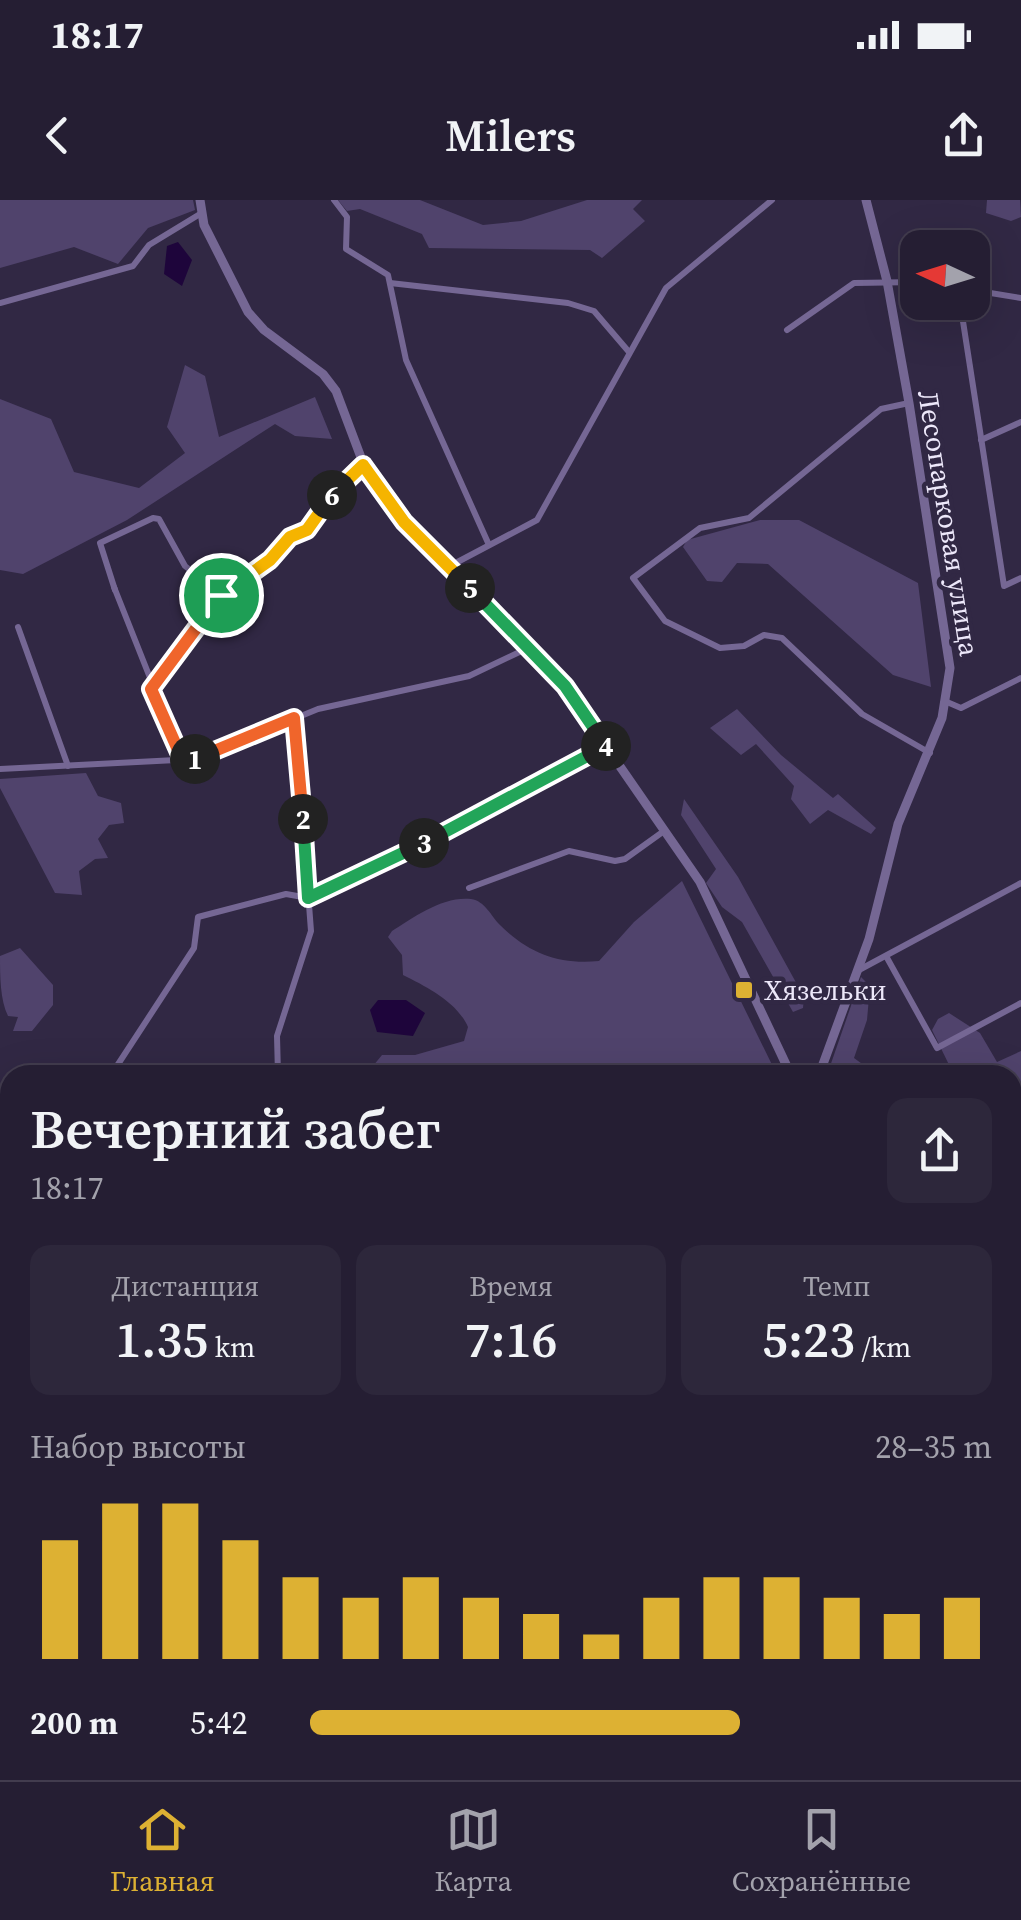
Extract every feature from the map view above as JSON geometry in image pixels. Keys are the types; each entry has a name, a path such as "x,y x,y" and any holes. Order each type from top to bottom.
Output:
{"street":[{"path":"200,200 200,214 248,312 264,330 323,374 336,391 363,465 404,522 565,686 664,830 715,910 765,1028 786,1065"},
{"path":"334,200 347,217 346,249 388,274 406,360 489,544"},
{"path":"448,567 537,520 666,288 689,265 772,200"},
{"name":"Лесопарковая улица","path":"822,1065 858,970 898,824 930,754 947,702 950,668 909,403 887,281 866,200"},
{"path":"0,303 133,266 149,245 200,214"},
{"path":"787,330 854,283 900,281"},
{"path":"390,283 568,304 594,312 629,352"},
{"path":"990,293 1021,298"},
{"path":"963,320 1004,586 1021,578"},
{"path":"909,403 881,409 749,518 700,528 634,578 665,622 720,648 744,646 764,635 782,638 862,714 930,754"},
{"path":"981,440 1021,422"},
{"path":"151,689 221,595 270,560 290,537 307,530 339,485 363,465"},
{"path":"183,761 151,689 100,542 158,519 185,566 221,595"},
{"path":"18,628 68,766"},
{"path":"0,769 183,761 318,709 469,676 527,644"},
{"path":"947,702 960,708 1021,678"},
{"path":"278,1065 277,1036 311,931 294,718"},
{"path":"118,1065 194,948 198,917 286,894 308,898 349,882 607,748"},
{"path":"470,888 569,850 614,861 625,859 664,830"},
{"path":"858,970 1021,884"},
{"path":"886,956 937,1048 1021,1003"}],"shaded area":[{"path":"0,200 193,200 195,210 148,228 118,264 74,247 0,268"},
{"path":"338,200 420,200 483,225 521,221 587,200 642,200 633,209 645,221 602,258 590,250 429,248 422,234 360,209 347,211"},
{"path":"987,200 1020,200 1021,217 1011,221 986,213"},
{"path":"178,242 192,260 182,286 164,274 167,246"},
{"path":"185,365 205,376 219,437 315,397 332,439 295,436 275,424 127,520 23,574 0,570 0,399 51,419 74,472 139,488 185,453 167,427"},
{"path":"760,520 799,520 918,583 931,687 893,675 768,564 737,563 722,582 707,581 683,547 687,540"},
{"path":"737,709 781,755 833,798 838,794 876,828 871,834 828,810 810,824 791,799 794,786 756,744 741,755 710,728"},
{"path":"86,773 98,796 121,803 124,823 109,825 98,839 108,858 95,859 79,871 82,895 55,893 0,788 0,779"},
{"path":"684,799 738,877 804,997 803,1008 793,1012 742,922 722,907 706,883 716,869 681,815"},
{"path":"682,881 772,1065 374,1065 382,1055 415,1055 464,1041 468,1027 449,1003 403,975 402,955 388,937 410,920 440,904 476,900 511,935 533,950 557,959 584,962 599,961 634,922"},
{"path":"20,948 53,985 53,1005 32,1031 13,1031 18,1017 8,1016 2,995 0,956"},
{"path":"861,977 870,986 867,1020 854,1058 864,1065 830,1065"},
{"path":"378,1000 406,1000 425,1013 413,1036 377,1032 370,1010"},
{"path":"949,1013 980,1033 997,1062 1021,1051 1021,1065 949,1065 932,1030 938,1019"}],"place":[{"name":"Хязельки","path":"744,990"}],"route":[{"path":"363,465 422,543 512,628 565,686 607,748 349,882 308,898 294,718 183,761 151,689 172,655 221,595 270,560 290,537 307,530 339,485 363,465"}]}
